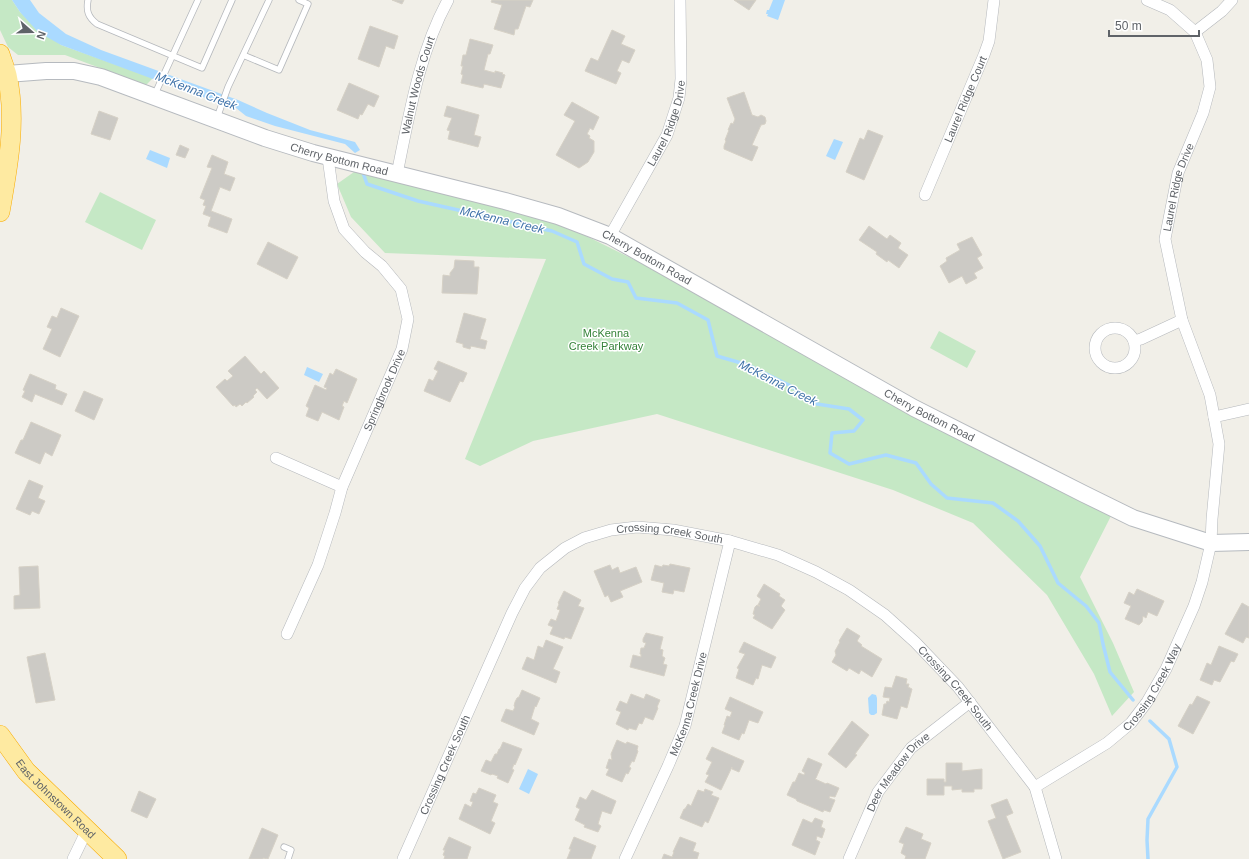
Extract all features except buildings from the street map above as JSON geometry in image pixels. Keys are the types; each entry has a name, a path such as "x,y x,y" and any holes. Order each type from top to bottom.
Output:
{"highway":[{"path":"0,54 7,74 11,107 8,166 0,212"},
{"name":"East Johnstown Road","path":"0,735 26,771 116,859"}],"main road":[{"name":"Cherry Bottom Road","path":"7,74 46,71 74,72 101,77 155,92 218,115 266,138 328,158 505,201 558,216 610,236 914,408 975,440 1133,518 1211,542 1249,542"}],"street":[{"name":"Walnut Woods Court","path":"397,174 412,102 421,70 439,15 448,0"},
{"name":"Laurel Ridge Drive","path":"610,236 664,140 674,115 679,98 681,79 680,0"},
{"name":"Laurel Ridge Court","path":"925,195 987,48 994,0"},
{"name":"Laurel Ridge Drive","path":"1147,0 1170,10 1195,32 1207,60 1210,87 1204,113 1178,173 1165,239 1182,320 1210,395 1219,444 1211,542"},
{"path":"1195,32 1222,11 1232,0"},
{"name":"Springbrook Drive","path":"288,634 318,565 342,487 402,349 408,319 401,289 382,266 365,252 344,229 334,201 328,158"},
{"path":"1134,341 1182,320"},
{"path":"1214,417 1249,409"},
{"path":"276,458 342,487"},
{"name":"Crossing Creek South","path":"403,859 512,613 525,588 540,568 566,548 584,538 611,530 637,527 673,530 730,541 778,555 816,572 850,590 885,615 916,642 958,687 1034,787 1056,859"},
{"name":"McKenna Creek Drive","path":"625,859 685,726 730,541"},
{"name":"Crossing Creek Way","path":"1034,787 1107,743 1131,723 1147,702 1166,669 1194,606 1202,582 1211,542"},
{"name":"Deer Meadow Drive","path":"849,859 878,792 911,748 970,702"},
{"path":"74,859 87,830"}],"lane":[{"path":"88,0 86,9 90,18 97,24 202,68 232,0"},
{"path":"155,92 198,0"},
{"path":"218,115 228,87 270,0"},
{"path":"243,55 279,70 308,4 299,0"},
{"path":"284,847 291,850 288,859"}],"green space":[{"path":"0,0 12,0 20,12 61,45 153,78 146,85 65,55 18,55 8,47 0,30"},
{"name":"McKenna Creek Parkway","path":"354,172 466,198 566,226 655,270 932,423 1111,516 1080,577 1113,643 1134,692 1112,716 1094,674 1047,595 973,523 893,490 657,414 533,441 480,466 465,459 546,259 385,253 351,217 337,184"},
{"path":"100,192 156,220 142,250 85,222"},
{"path":"939,331 976,351 967,368 930,348"}],"water":[{"path":"12,0 30,0 39,13 66,34 101,50 238,100 310,130 355,142 360,150 355,153 345,144 275,126 246,116 236,108 188,92 61,45 38,32 20,12"},
{"path":"773,0 785,0 778,20 767,16 768,14 766,14"},
{"path":"834,139 843,142 835,160 826,156"},
{"path":"150,150 170,158 167,168 146,159"},
{"path":"307,367 323,374 319,382 304,375"},
{"path":"872,694 876,695 877,698 877,713 874,715 869,713 868,698"},
{"path":"528,769 538,774 529,794 519,789"}],"waterway":[{"name":"McKenna Creek","path":"362,170 367,184 418,201 552,231 577,242 584,264 612,279 628,282 636,298 677,303 708,320 717,356 748,365 789,385 817,404 849,409 863,420 854,431 832,433 830,453 849,464 886,455 916,463 931,484 947,498 993,503 1018,521 1040,546 1058,583 1086,606 1099,623 1110,672 1133,700"},
{"name":"McKenna Creek","path":"1148,859 1148,819 1177,767 1169,739 1150,721"}]}
